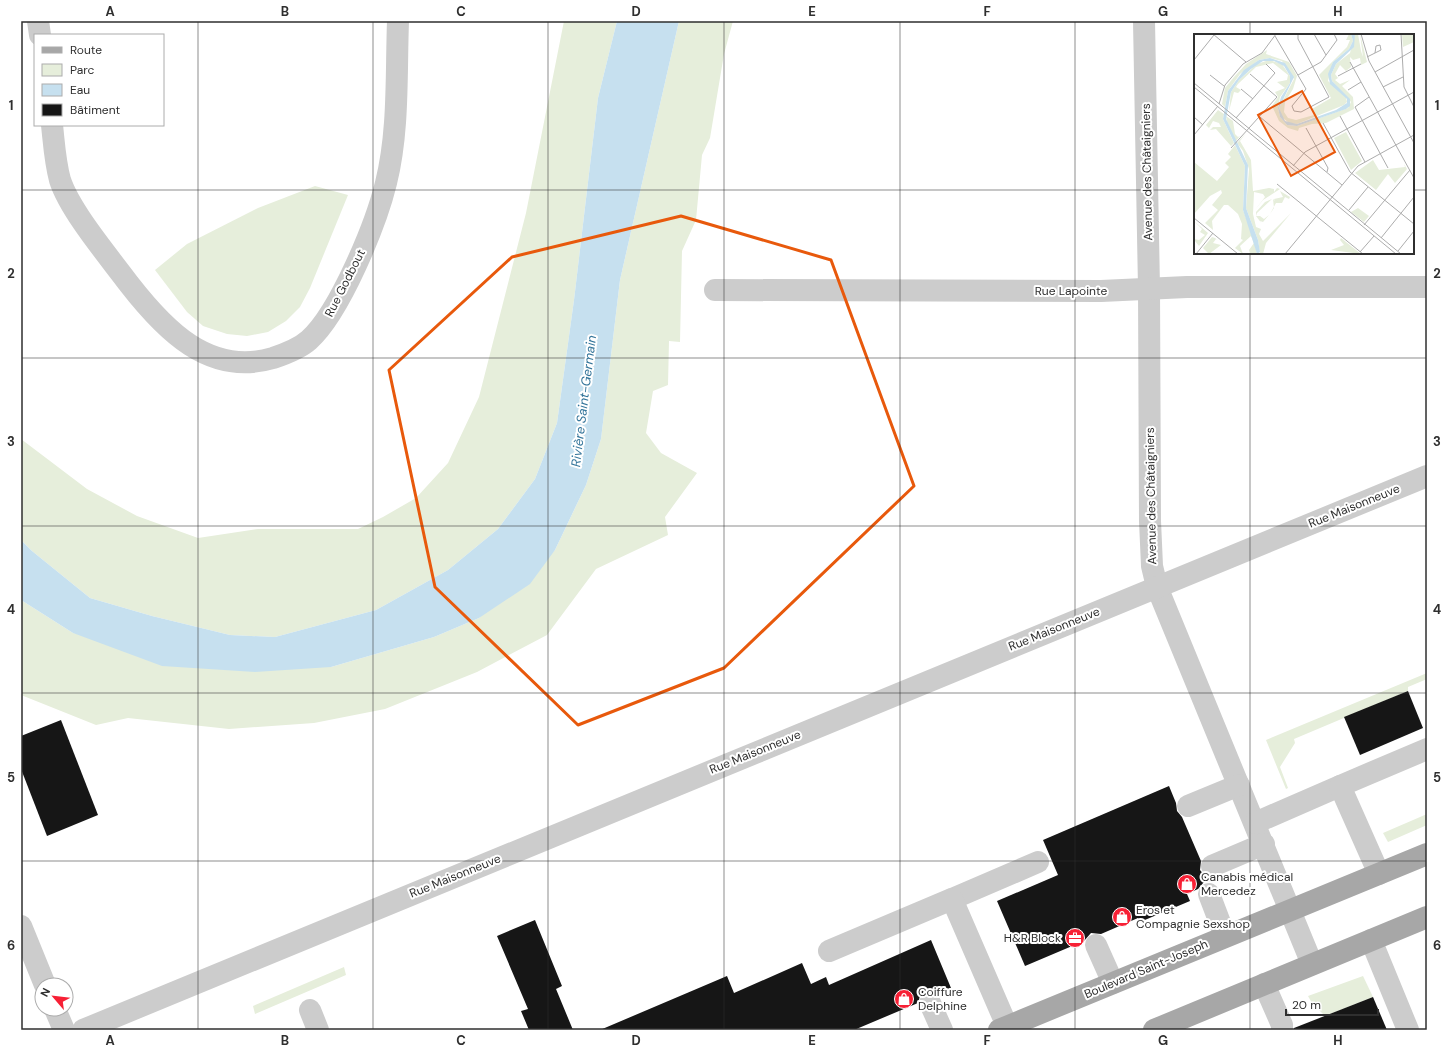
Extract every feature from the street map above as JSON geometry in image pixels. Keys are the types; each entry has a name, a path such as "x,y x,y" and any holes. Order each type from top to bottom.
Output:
{"main road":[{"name":"Boulevard Saint-Joseph","path":"1003,1028 1427,854"},
{"path":"1154,1030 1184,1024 1264,984 1427,917"}],"street":[{"path":"38,21 40,34"},
{"name":"Rue Godbout","path":"52,126 55,154 61,181 73,206 94,238 146,305 173,334 194,348 222,359 241,361 269,359 287,353 308,341 325,321 354,268 378,211 387,182 392,152 398,21"},
{"name":"Avenue des Châtaigniers","path":"1144,21 1149,288 1150,521 1152,566 1157,587 1291,909 1312,964"},
{"name":"Rue Lapointe","path":"716,290 1101,291 1149,288 1427,287"},
{"name":"Rue Maisonneuve","path":"83,1030 1427,476"},
{"path":"1255,823 1427,749"},
{"path":"1188,806 1239,785"},
{"path":"1340,786 1379,874"},
{"path":"1212,866 1264,844"},
{"path":"829,951 1038,862"},
{"path":"1209,894 1225,936"},
{"path":"952,899 1003,1028"},
{"path":"21,926 42,977"},
{"path":"1371,940 1408,1030"},
{"path":"1096,945 1112,983"},
{"path":"1264,984 1282,1025 1282,1030"},
{"path":"930,1004 942,1030"},
{"path":"58,1017 64,1030"}],"highlighted area":[{"path":"681,216 831,260 914,486 724,668 578,725 435,587 389,370 512,257"}],"green space":[{"path":"564,21 617,21 598,98 574,300 557,423 535,479 498,529 448,570 376,610 275,637 230,635 152,616 90,598 32,551 21,540 21,439 87,489 137,516 198,538 258,529 358,529 383,517 416,498 448,463 479,397 526,213"},
{"path":"679,21 733,21 724,54 710,138 702,155 696,220 682,251 680,342 669,341 668,385 653,391 646,433 661,453 697,473 665,517 668,535 596,569 547,635 477,672 385,709 314,723 229,729 128,718 96,725 21,695 21,600 73,633 331,667 434,637 479,618 555,550 586,485 601,439 620,280"},
{"path":"315,186 348,195 310,288 300,307 286,321 268,332 247,336 227,334 203,326 187,312 155,270 187,244 258,208"},
{"path":"1427,673 1427,679 1408,687 1408,691 1294,739 1295,743 1280,767 1288,788 1286,789 1266,740"},
{"path":"1427,814 1427,825 1388,842 1383,833"},
{"path":"344,967 346,975 255,1014 253,1006"},
{"path":"1363,976 1373,997 1325,1016 1312,1003 1308,996"}],"water":[{"name":"Rivière Saint-Germain","path":"617,21 679,21 620,280 601,439 586,485 555,550 530,584 479,618 434,637 331,667 255,672 162,666 73,633 21,600 21,540 32,551 90,598 152,616 230,635 275,637 376,610 448,570 498,529 535,479 557,423 574,300 598,98"}],"building":[{"path":"1408,691 1423,728 1360,755 1344,717"},
{"path":"61,720 98,815 47,836 21,769 21,736"},
{"path":"1169,786 1176,803 1177,811 1182,817 1201,861 1200,870 1210,882 1204,882 1198,889 1187,894 1190,901 1140,922 1138,918 1101,934 1091,933 1084,941 1025,966 997,901 1058,875 1043,840"},
{"path":"535,920 562,986 556,989 573,1030 529,1030 521,1011 528,1009 497,936"},
{"path":"931,940 951,988 938,994 932,991 925,991 920,996 918,1003 854,1030 600,1030 727,976 734,993 802,963 811,984 826,977 829,985"},
{"path":"1373,997 1387,1030 1294,1030 1294,1028"}],"place":[{"name":"Canabis médical Mercedez","path":"1187,884"},
{"name":"Eros et Compagnie Sexshop","path":"1122,917"},
{"name":"H&R Block","path":"1075,938"},
{"name":"Coiffure Delphine","path":"904,999"}]}
